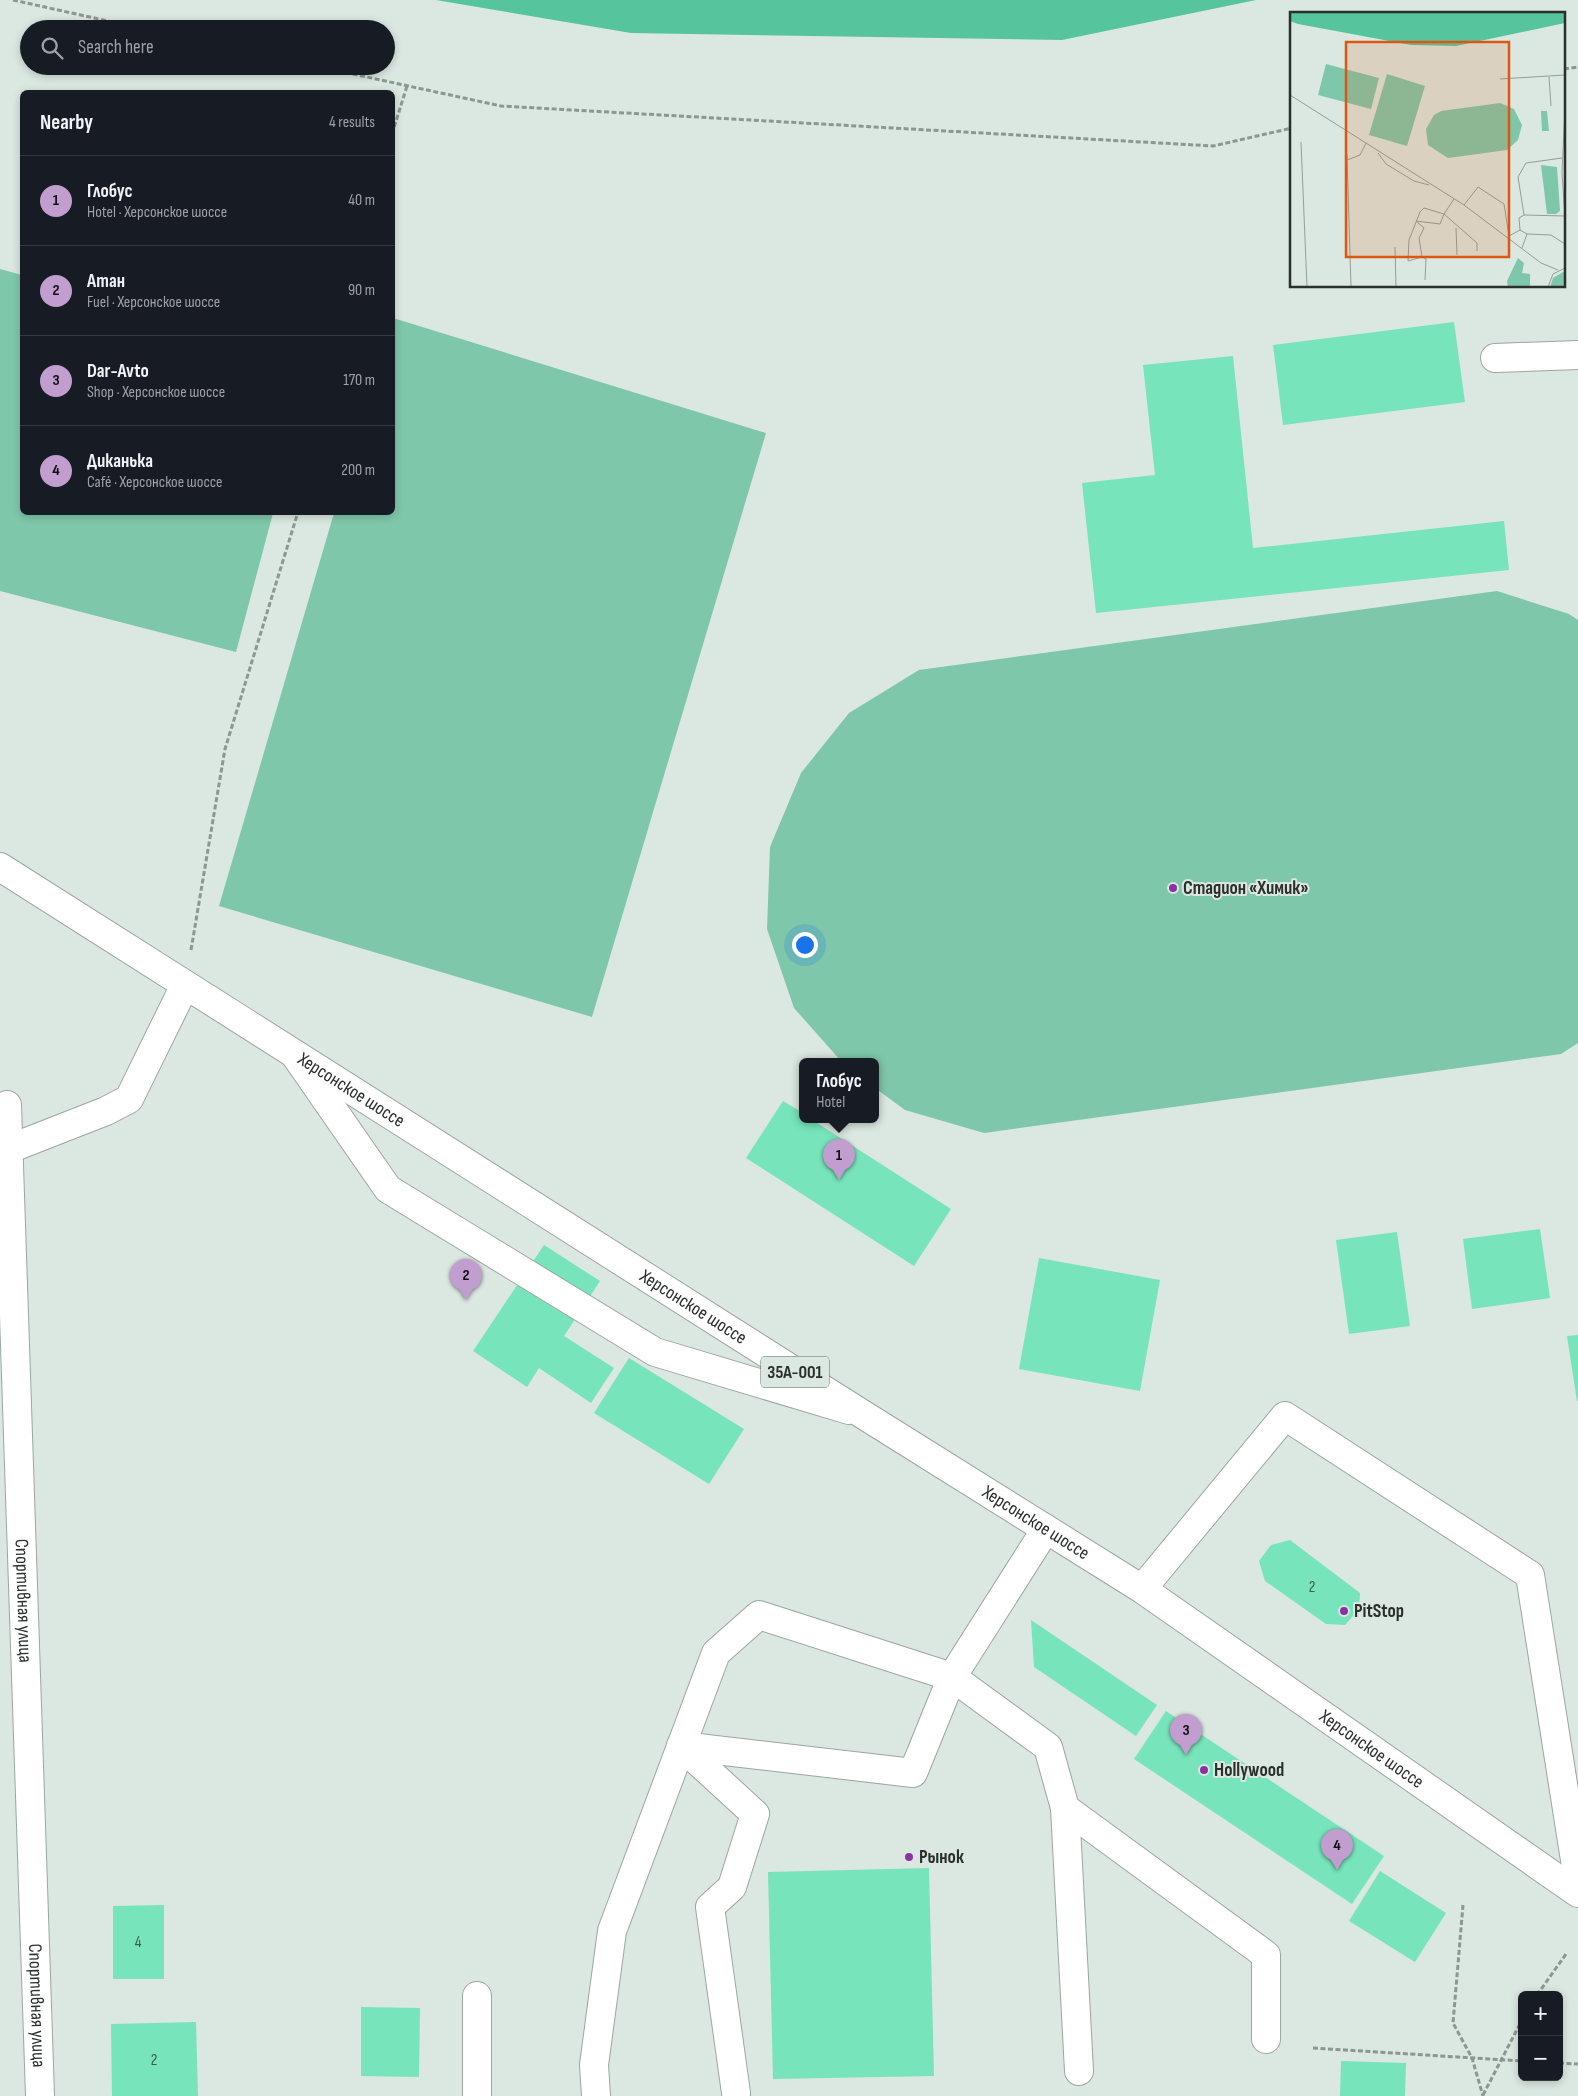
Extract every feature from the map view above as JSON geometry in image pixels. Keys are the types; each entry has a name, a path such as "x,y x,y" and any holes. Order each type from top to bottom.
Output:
{"main road":[{"path":"1495,358 1578,355"},
{"name":"Херсонское шоссе","path":"0,867 859,1412 1142,1589 1578,1893"},
{"path":"9,1149 106,1111 129,1099 186,985"},
{"path":"295,1055 388,1189 654,1352 859,1412"},
{"name":"Спортивная улица","path":"7,1105 40,2096"},
{"path":"1142,1589 1285,1416 1530,1575 1578,1879"},
{"path":"681,1746 913,1773 952,1677 1046,1528"},
{"path":"596,2096 594,2065 612,1931 716,1653 759,1616 952,1677 1048,1747 1065,1808 1079,2071"},
{"path":"681,1746 755,1814 732,1887 710,1906 734,2095"},
{"path":"1065,1808 1266,1955 1266,2039"},
{"path":"477,1996 477,2096"}],"path":[{"path":"12,0 103,20"},
{"path":"357,75 500,106 1213,146 1290,128"},
{"path":"395,124 407,86"},
{"path":"186,985 225,749 297,515"},
{"path":"1463,1905 1453,2023 1472,2058 1483,2095"},
{"path":"1540,1991 1566,1954"},
{"path":"1483,2095 1518,2028"},
{"path":"1313,2048 1518,2061"},
{"path":"1563,2063 1578,2064"}],"shaded area":[{"path":"436,0 1256,0 1062,40 631,33"},
{"path":"0,269 20,274 20,515 272,515 236,652 0,591"},
{"path":"395,319 766,433 592,1017 219,906 333,515 395,515"},
{"name":"Стадион «Химик»","path":"1497,591 1569,614 1578,620 1578,1043 1561,1054 984,1133 905,1110 879,1091 879,1058 838,1058 794,1008 767,929 770,847 801,773 849,713 919,670"}],"building":[{"path":"1454,322 1465,402 1283,425 1273,345"},
{"path":"1233,356 1253,548 1504,521 1509,570 1096,613 1082,483 1155,475 1143,365"},
{"path":"783,1101 799,1111 799,1123 817,1123 951,1209 914,1266 746,1158"},
{"path":"1540,1229 1550,1298 1472,1309 1463,1239"},
{"path":"1397,1232 1410,1326 1349,1334 1336,1240"},
{"path":"544,1245 600,1281 564,1336 614,1368 591,1403 539,1368 527,1387 473,1351"},
{"path":"1039,1258 1160,1280 1140,1391 1019,1369"},
{"path":"1578,1335 1578,1401 1577,1401 1567,1336"},
{"path":"629,1358 744,1429 709,1484 594,1413"},
{"path":"1290,1540 1360,1593 1359,1609 1345,1625 1326,1624 1265,1581 1259,1561 1271,1545"},
{"path":"1031,1620 1157,1705 1136,1736 1034,1667"},
{"path":"1166,1711 1384,1856 1352,1904 1134,1759"},
{"path":"929,1868 934,2076 773,2079 768,1872"},
{"path":"1380,1871 1446,1913 1415,1962 1349,1921"},
{"path":"164,1905 164,1979 113,1979 113,1906"},
{"path":"361,2007 420,2008 419,2077 361,2076"},
{"path":"196,2022 198,2096 112,2096 111,2024"},
{"path":"1341,2061 1406,2063 1405,2096 1340,2096"}],"place":[{"name":"Стадион «Химик»","path":"1173,888"},
{"name":"Глобус","path":"839,1180"},
{"name":"Атан","path":"466,1300"},
{"name":"PitStop","path":"1344,1611"},
{"name":"Dar-Avto","path":"1186,1755"},
{"name":"Hollywood","path":"1204,1770"},
{"name":"Рынок","path":"909,1857"},
{"name":"Диканька","path":"1337,1870"}]}
